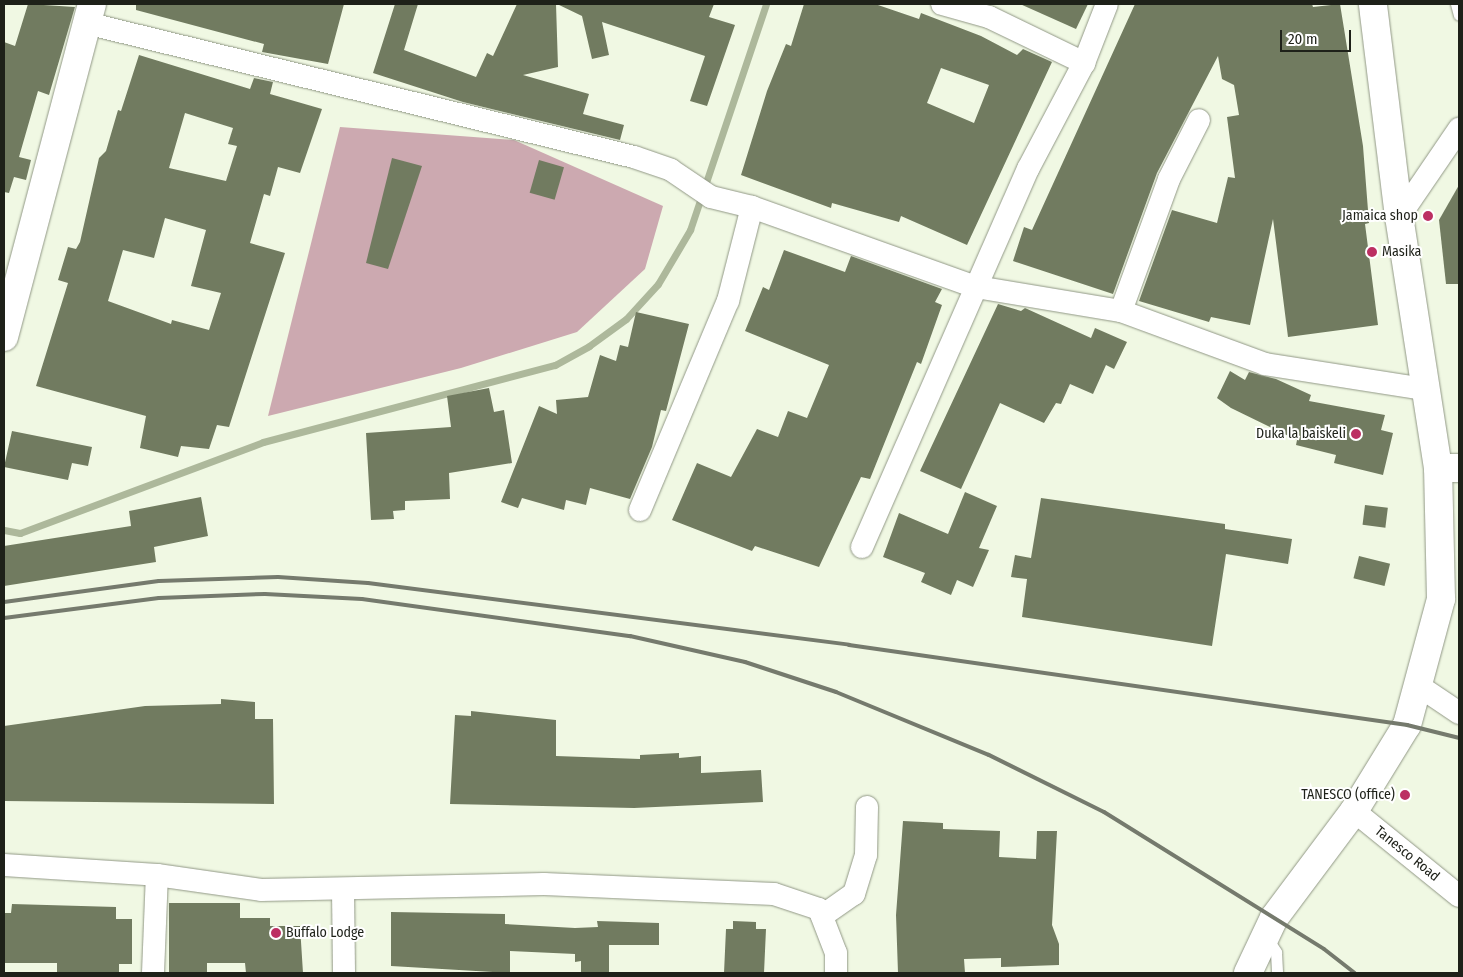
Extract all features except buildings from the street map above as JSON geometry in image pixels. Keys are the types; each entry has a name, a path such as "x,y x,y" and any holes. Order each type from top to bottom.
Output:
{"main road":[{"path":"1248,973 1274,918 1354,811 1407,725 1441,599 1449,468 1425,388 1399,217 1373,4"},
{"path":"4,338 89,14"}],"street":[{"path":"942,4 989,17 1084,63"},
{"path":"862,547 1028,169 1084,63 1107,4"},
{"path":"89,14 671,170 711,196 752,207 976,287 1121,311 1266,364 1425,388"},
{"path":"1121,311 1169,179 1199,120"},
{"path":"1399,217 1459,129"},
{"path":"640,510 728,301 752,207"},
{"path":"1419,686 1459,713"},
{"path":"822,916 854,894 866,855 867,807"},
{"name":"Tanesco Road","path":"1354,811 1459,896"},
{"path":"4,864 157,875 261,890 343,890 544,884 774,894 799,899 822,916 836,953 836,973"},
{"path":"153,973 157,875"},
{"path":"343,890 344,973"}],"lane":[{"path":"1456,4 1459,15"},
{"path":"1265,937 1276,952 1276,973"}],"shaded area":[{"path":"340,127 514,140 663,206 645,269 577,332 461,368 268,416"}],"waterway":[{"path":"4,530 20,533 263,442 555,365 589,346 626,319 658,284 690,230 766,4"}],"railway":[{"path":"4,602 159,581 278,577 368,583 849,645 1407,725 1459,738"},
{"path":"4,618 159,598 265,594 362,599 630,636 745,662 836,692 989,755 1104,812 1324,949 1355,973"}],"place":[{"name":"Jamaica shop","path":"1428,216"},
{"name":"Masika","path":"1372,252"},
{"name":"Duka la baiskeli","path":"1356,434"},
{"name":"TANESCO (office)","path":"1405,795"},
{"name":"Buffalo Lodge","path":"276,933"}]}
